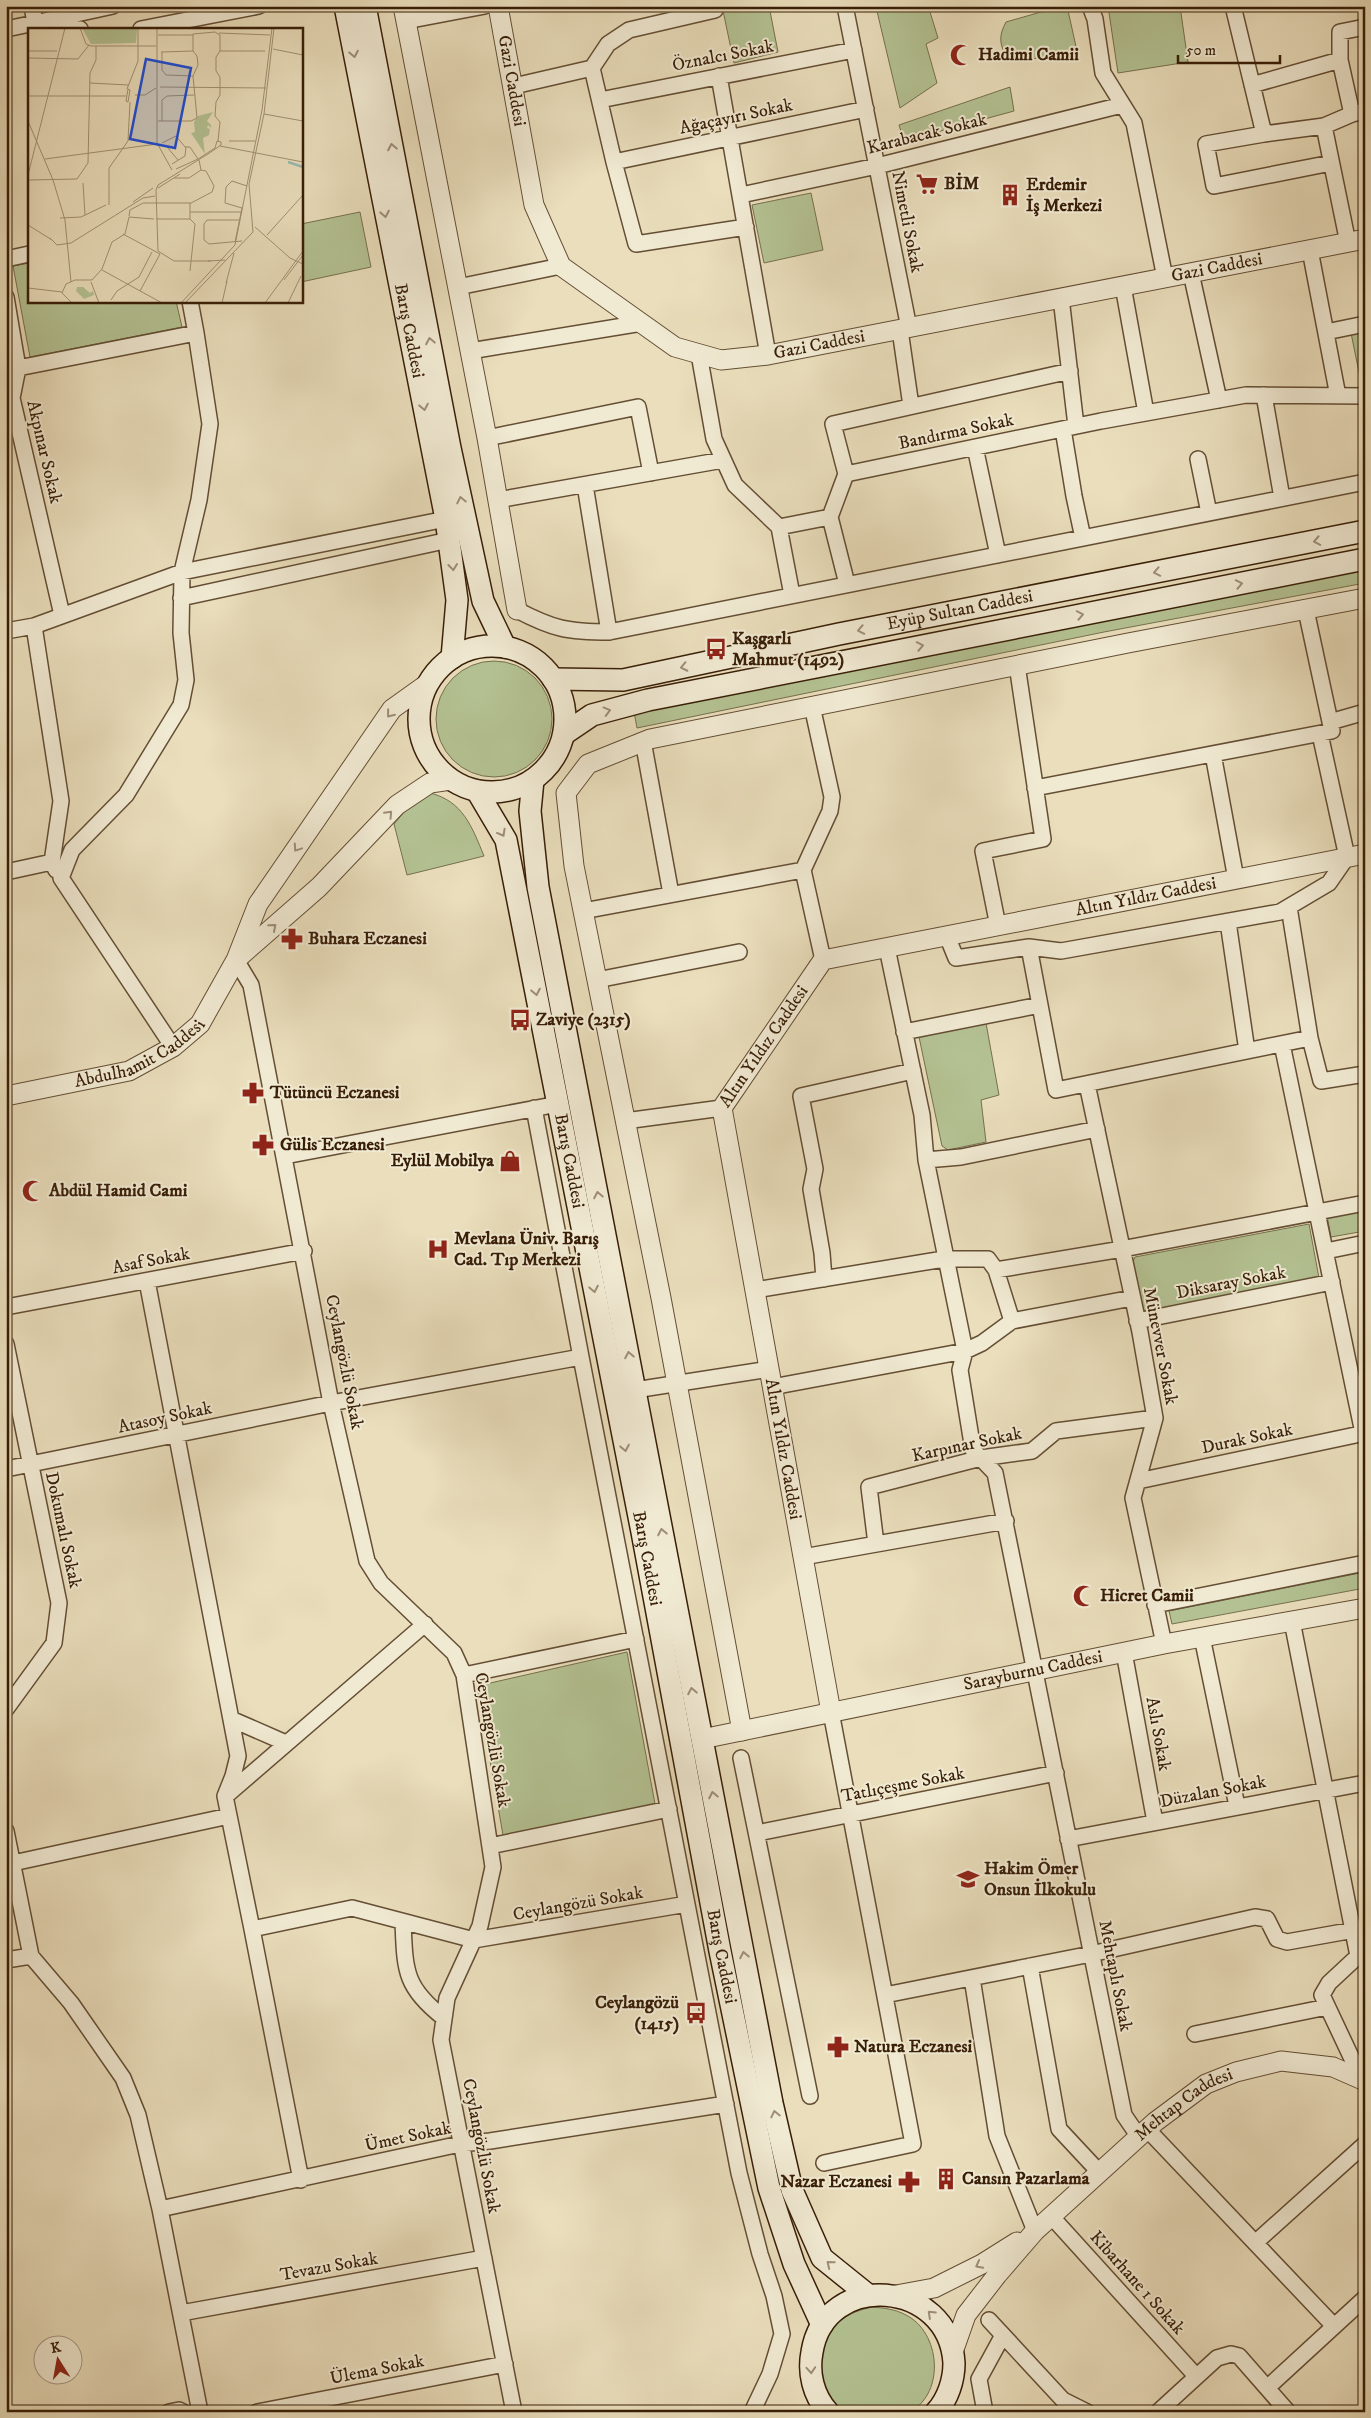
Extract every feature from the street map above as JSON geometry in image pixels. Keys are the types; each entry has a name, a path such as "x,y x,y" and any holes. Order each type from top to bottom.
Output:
{"main road":[{"name":"Barış Caddesi","path":"345,6 448,529 457,600 452,658"},
{"name":"Barış Caddesi","path":"365,6 450,448 481,592 483,601 505,647"},
{"name":"Eyüp Sultan Caddesi","path":"554,678 623,680 849,632 1365,531"},
{"name":"Eyüp Sultan Caddesi","path":"564,734 592,716 648,700 1365,559"},
{"path":"486,646 505,647 524,653 540,664 554,678 562,696 566,714 564,734 558,752 547,768 533,780 516,789 497,793 477,791 451,780 435,766 422,740 419,726 420,704 428,684 438,669 452,658 468,650 486,646"},
{"name":"Barış Caddesi","path":"533,780 530,811 538,887 772,2103 792,2190 822,2258 868,2295"},
{"name":"Barış Caddesi","path":"477,791 506,840 720,1951 769,2188 794,2264 822,2325"},
{"path":"820,2410 813,2386 810,2365 813,2344 822,2325 835,2311 850,2301 868,2295 896,2295 916,2302 933,2315 946,2332 953,2352 954,2371 950,2391 936,2412"},
{"path":"950,2391 955,2412"}],"street":[{"path":"32,6 35,23"},
{"path":"6,29 113,6"},
{"path":"146,28 259,6"},
{"path":"485,6 405,14 487,438 517,610 546,625 578,632 609,632 1365,482"},
{"name":"Gazi Caddesi","path":"498,6 514,86 534,205 561,266 675,347 699,354 721,360 768,355 1356,241"},
{"path":"514,86 592,68 608,44 629,30 715,10 714,6"},
{"name":"Nimetli Sokak","path":"845,6 877,166 904,329 911,406"},
{"path":"1090,6 1095,19 1102,73 1134,123 1165,278"},
{"path":"1232,6 1264,134"},
{"path":"35,23 72,28"},
{"path":"1331,163 1214,186 1206,144 1324,126 1358,113 1340,60 1340,32 1365,28"},
{"name":"Öznalcı Sokak","path":"600,100 854,50"},
{"path":"1252,85 1340,60"},
{"path":"592,68 636,244 746,227"},
{"path":"719,76 768,355"},
{"name":"Karabacak Sokak","path":"740,195 877,166 1122,105"},
{"name":"Ağaçayırı Sokak","path":"614,162 866,109"},
{"path":"1324,126 1331,163 1356,241"},
{"path":"1310,250 1338,396"},
{"path":"6,259 28,254"},
{"path":"458,287 561,266"},
{"path":"1191,273 1219,400"},
{"path":"1123,286 1146,413"},
{"name":"Akpınar Sokak","path":"6,297 18,368 10,386 12,398 62,615"},
{"path":"1061,298 1070,371 1070,428 1074,496 1083,538"},
{"path":"61,878 72,850 126,795 181,705 186,680 181,633 182,572 199,500 210,424 190,302"},
{"path":"470,352 642,323"},
{"path":"1326,332 1365,324"},
{"path":"18,368 196,333"},
{"path":"699,354 714,440 735,485 779,527 792,595"},
{"name":"Bandırma Sokak","path":"1070,371 833,424 846,474 1070,428 1246,395 1365,396"},
{"path":"1264,395 1282,498"},
{"path":"487,438 638,407 651,473"},
{"path":"975,447 998,555"},
{"path":"498,500 723,460"},
{"path":"1198,460 1209,513"},
{"path":"846,474 830,517 847,584"},
{"path":"585,485 609,632"},
{"path":"779,527 830,517"},
{"path":"6,632 34,626 182,572 448,529"},
{"path":"181,598 448,529"},
{"path":"742,1731 677,1383 574,866 566,793 588,764 643,741 1017,665 1365,598"},
{"path":"1035,788 1332,731 1306,610"},
{"path":"34,626 61,801 52,862 173,1047"},
{"path":"998,926 983,851 1043,839 1017,665"},
{"path":"236,960 258,904 392,710 428,684"},
{"path":"812,706 832,797 830,811 803,870 823,960"},
{"path":"1330,722 1365,712"},
{"path":"946,936 956,958 1030,947 1061,951 1280,912 1329,883 1356,855 1320,734"},
{"path":"643,741 671,894"},
{"path":"1213,754 1236,879"},
{"path":"236,960 320,887 397,805 430,783 451,780"},
{"name":"Altın Yıldız Caddesi","path":"831,1712 722,1108 823,960 1356,855"},
{"path":"6,872 52,862"},
{"path":"583,911 803,870"},
{"path":"1289,907 1310,1038 1321,1081 1365,1074"},
{"path":"1228,922 1247,1051"},
{"path":"1030,947 1056,1090 1310,1038"},
{"name":"Mehtaplı Sokak","path":"887,948 922,1116 926,1160 944,1259 964,1351 960,1370 973,1450 996,1472 1124,2115 1255,2243 1334,2326"},
{"path":"596,980 739,952"},
{"name":"Abdulhamit Caddesi","path":"6,1096 128,1070 173,1047 200,1024 236,960"},
{"name":"Ceylangözlü Sokak","path":"236,960 251,985 286,1156 331,1403 368,1561 381,1582 454,1653 464,1674 494,1867 480,1926 447,1998 441,2040 514,2412"},
{"path":"904,1032 1040,1004"},
{"path":"1282,1044 1332,1282 1359,1376 1364,1433"},
{"path":"824,1279 822,1253 811,1189 815,1169 801,1096 913,1071"},
{"name":"Münevver Sokak","path":"1087,1084 1137,1321 1155,1418 1133,1498 1154,1605 1164,1644"},
{"path":"286,1156 558,1104"},
{"path":"534,1108 580,1357 739,2173 760,2254 774,2296 782,2334 770,2374 752,2412"},
{"path":"625,1121 722,1108"},
{"path":"926,1160 961,1157 1097,1129"},
{"path":"996,1270 1122,1249 1365,1202"},
{"path":"1326,1251 1365,1243"},
{"name":"Asaf Sokak","path":"6,1307 304,1251"},
{"path":"755,1290 944,1259 988,1259 996,1270 1012,1321"},
{"path":"147,1281 238,1756 225,1796 301,2180"},
{"name":"Diksaray Sokak","path":"1137,1321 1332,1282"},
{"path":"635,1390 677,1383 770,1378 964,1351 982,1343 1012,1321 1132,1298"},
{"name":"Dokumalı Sokak","path":"6,1344 58,1603 54,1643 6,1709"},
{"name":"Atasoy Sokak","path":"6,1469 331,1403 580,1357"},
{"name":"Karpınar Sokak","path":"876,1544 869,1487 981,1458 1032,1452 1056,1431 1155,1418"},
{"name":"Durak Sokak","path":"1138,1481 1364,1433"},
{"path":"803,1557 1006,1521"},
{"path":"1154,1605 1365,1562"},
{"name":"Sarayburnu Caddesi","path":"702,1739 1164,1644 1365,1608"},
{"path":"1292,1621 1358,1956 1328,1983 1322,1995 1363,2081"},
{"path":"225,1796 425,1624"},
{"path":"1202,1637 1237,1806"},
{"path":"464,1674 636,1639"},
{"name":"Aslı Sokak","path":"1124,1652 1155,1822"},
{"path":"824,2163 913,2144 831,1712"},
{"path":"231,1719 286,1743"},
{"path":"741,1758 810,2096"},
{"name":"Tatlıçeşme Sokak","path":"757,1833 1056,1773"},
{"name":"Düzalan Sokak","path":"1068,1839 1325,1789 1365,1783"},
{"path":"490,1846 669,1809"},
{"path":"13,1862 229,1816"},
{"path":"6,1831 32,1956 71,2003 123,2078 138,2114 160,2209 200,2412"},
{"name":"Ceylangözü Sokak","path":"474,1940 688,1904"},
{"path":"252,1929 352,1908 474,1940"},
{"path":"885,1995 1092,1954 1255,1917 1267,1919 1277,1939 1287,1942 1354,1930"},
{"path":"403,1922 404,1960 411,1984 423,2002 444,2018"},
{"path":"6,1960 32,1956"},
{"path":"1030,1966 1059,2129 1100,2173"},
{"path":"972,1978 998,2136 1035,2231"},
{"path":"1195,2034 1327,2007"},
{"name":"Mehtap Caddesi","path":"1035,2231 1143,2133 1206,2084 1236,2072 1280,2061 1333,2067 1363,2081"},
{"name":"Ümet Sokak","path":"160,2209 301,2180 460,2144 726,2104"},
{"path":"1255,2243 1365,2144"},
{"name":"Kibarhane 1 Sokak","path":"1051,2216 1196,2376"},
{"path":"896,2295 934,2288 982,2264 1035,2231"},
{"path":"953,2352 966,2315 1035,2231"},
{"name":"Tevazu Sokak","path":"181,2313 484,2258"},
{"path":"1267,2388 1365,2298"},
{"path":"989,2320 1063,2400 1086,2412"},
{"path":"985,2412 979,2379 1003,2335"},
{"path":"1158,2412 1217,2358 1231,2354 1239,2356 1288,2412"},
{"name":"Ülema Sokak","path":"257,2412 505,2364"},
{"path":"169,2412 179,2410 183,2412"}],"green space":[{"path":"722,6 769,6 778,52 734,63"},
{"path":"927,6 938,38 926,44 937,83 900,108 876,7"},
{"path":"1067,6 1077,51 1033,59 1006,56 1001,39 1006,22"},
{"path":"1108,6 1180,6 1188,62 1118,73"},
{"path":"1010,87 1014,111 904,141 899,125"},
{"path":"811,193 823,250 764,263 752,205"},
{"path":"360,212 371,267 302,282 302,224"},
{"path":"28,263 28,302 176,302 182,327 30,357 13,266"},
{"path":"1365,330 1365,391 1363,392 1351,333"},
{"path":"1365,569 1365,583 1104,632 637,728 634,712"},
{"path":"494,661 516,665 535,678 548,697 552,719 548,741 535,760 516,773 494,777 472,773 453,760 440,741 436,719 440,697 453,678 472,665"},
{"path":"430,793 451,802 465,817 484,856 407,875 394,824 410,805"},
{"path":"986,1023 999,1095 981,1100 986,1142 948,1150 942,1146 919,1037"},
{"path":"1365,1209 1365,1231 1331,1237 1327,1216"},
{"path":"1309,1224 1319,1278 1143,1312 1132,1264 1135,1257"},
{"path":"1365,1572 1365,1588 1172,1624 1169,1611"},
{"path":"627,1652 655,1804 503,1835 477,1686"},
{"path":"872,2307 894,2310 906,2315 917,2323 926,2335 932,2348 934,2377 922,2403 910,2412 844,2412 833,2404 821,2381 821,2354 824,2342 831,2330 848,2316"}],"place":[{"name":"Hadimi Camii","path":"961,55"},
{"name":"BİM","path":"927,184"},
{"name":"Erdemir İş Merkezi","path":"1010,195"},
{"name":"Kaşgarlı Mahmut (1492)","path":"716,649"},
{"name":"Buhara Eczanesi","path":"292,939"},
{"name":"Zaviye (2315)","path":"520,1020"},
{"name":"Tütüncü Eczanesi","path":"253,1093"},
{"name":"Gülis Eczanesi","path":"263,1145"},
{"name":"Eylül Mobilya","path":"510,1161"},
{"name":"Abdül Hamid Cami","path":"33,1191"},
{"name":"Mevlana Üniv. Barış Cad. Tıp Merkezi","path":"438,1249"},
{"name":"Hicret Camii","path":"1084,1596"},
{"name":"Hakim Ömer Onsun İlkokulu","path":"968,1879"},
{"name":"Ceylangözü (1415)","path":"696,2013"},
{"name":"Natura Eczanesi","path":"838,2047"},
{"name":"Cansın Pazarlama","path":"946,2179"},
{"name":"Nazar Eczanesi","path":"909,2182"}]}
